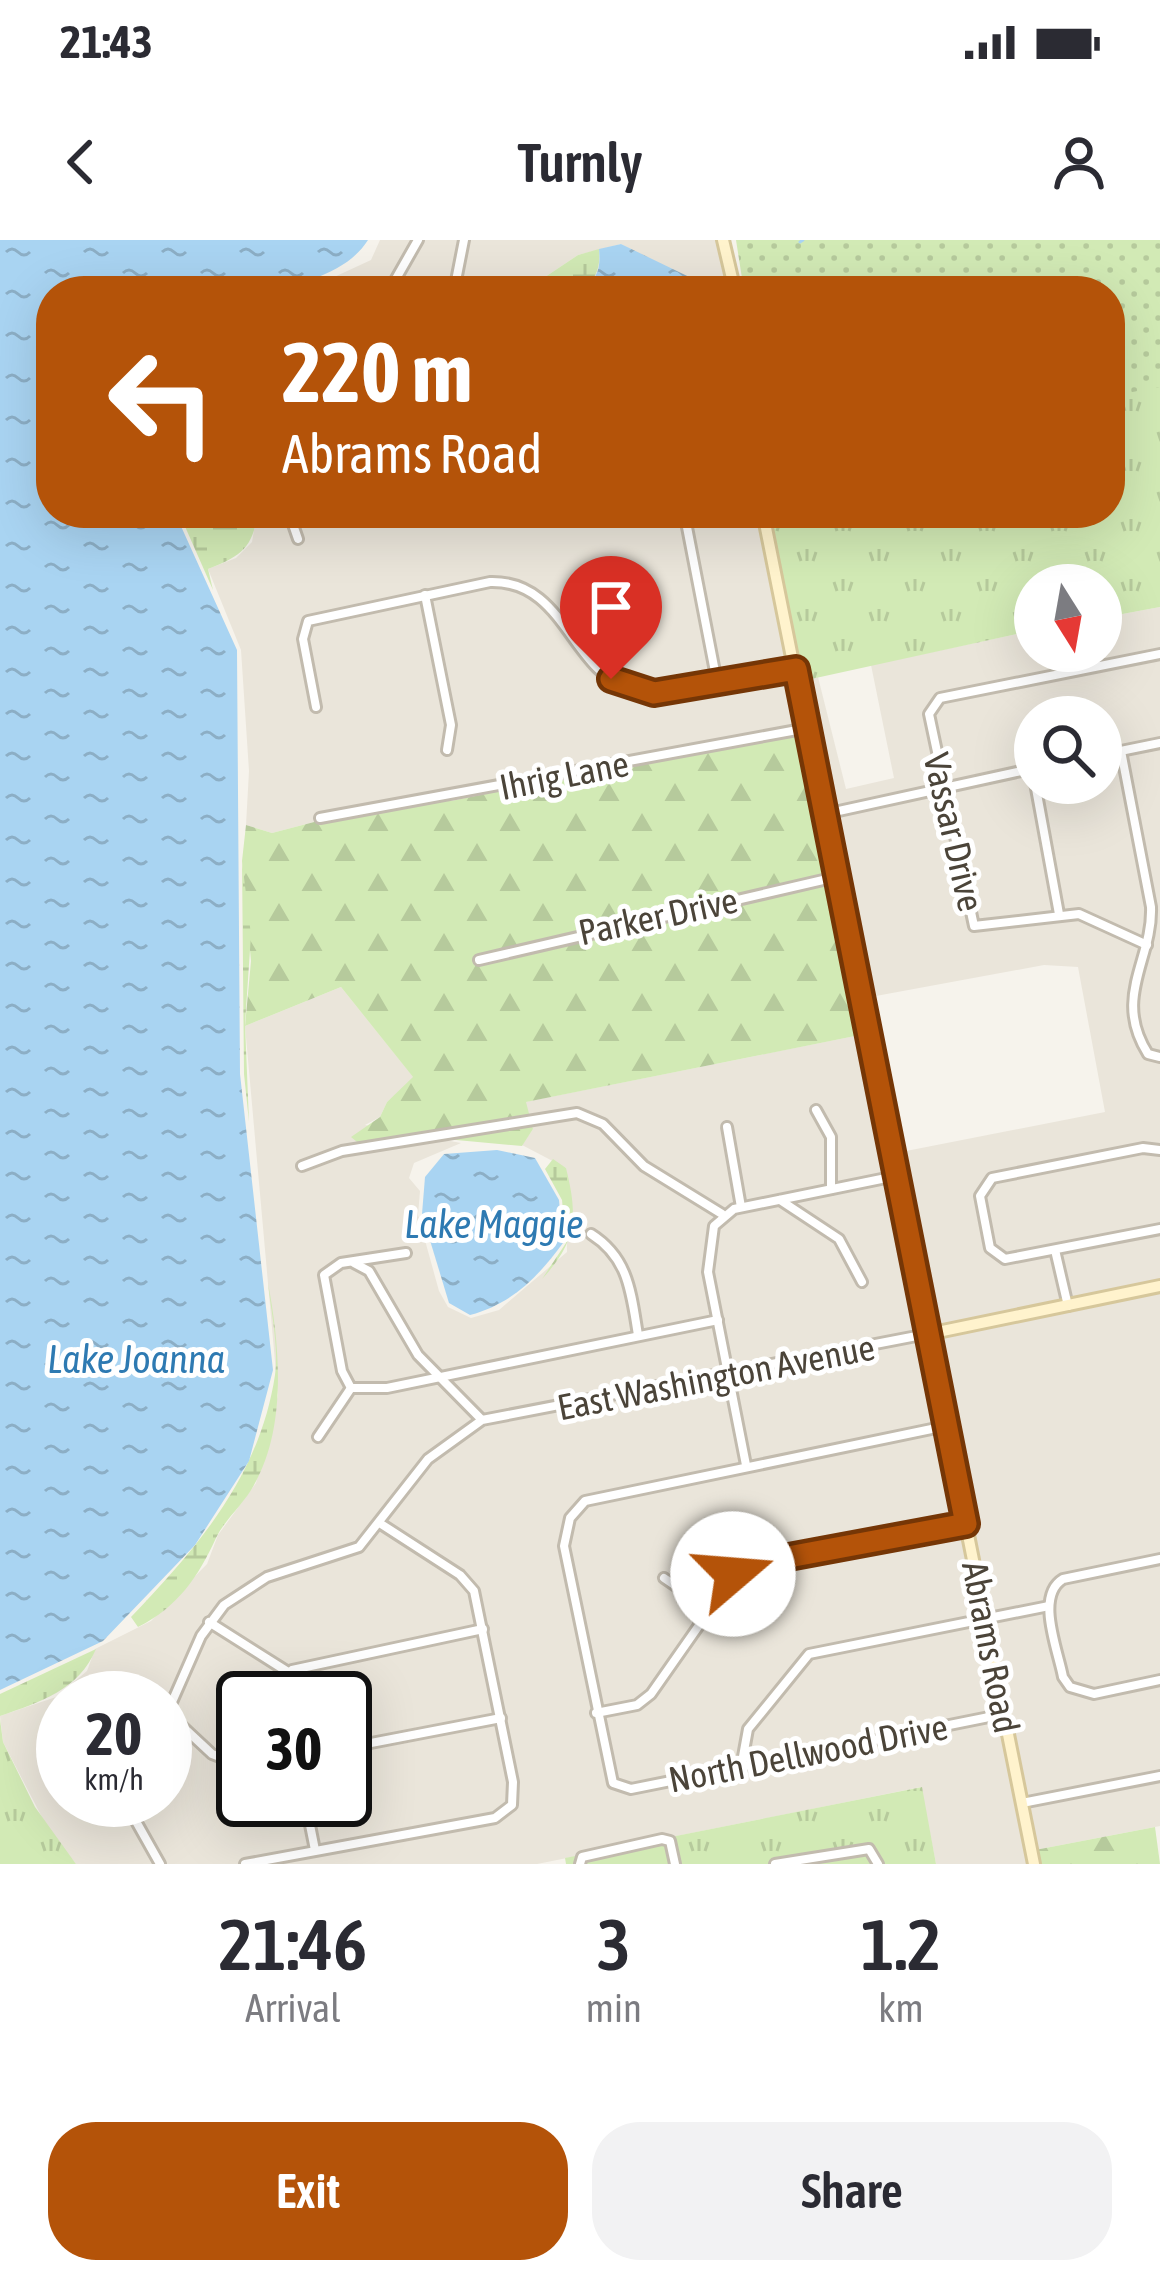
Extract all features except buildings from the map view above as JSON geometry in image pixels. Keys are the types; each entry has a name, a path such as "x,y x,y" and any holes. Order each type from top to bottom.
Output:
{"street":[{"path":"398,276 418,240"},
{"path":"457,276 464,240"},
{"path":"723,240 731,276"},
{"path":"294,528 298,539"},
{"path":"687,528 717,682"},
{"name":"Abrams Road","path":"766,528 1034,1864"},
{"path":"316,707 303,639 308,622 490,582 516,585 545,601 602,672 621,686 654,693 796,669"},
{"path":"424,595 451,725 447,751"},
{"name":"Vassar Drive","path":"1147,945 1085,915 974,926 928,719 933,702 1160,654"},
{"name":"Ihrig Lane","path":"320,818 808,728"},
{"path":"1122,751 1160,743"},
{"path":"1122,761 1151,907 1147,945 1133,976 1132,996 1142,1046 1149,1055 1160,1057"},
{"path":"825,814 1014,772"},
{"path":"1039,804 1059,914"},
{"name":"Parker Drive","path":"479,961 838,876"},
{"path":"816,1110 831,1136 831,1189"},
{"path":"302,1166 342,1151 577,1113 603,1124 644,1166 722,1214 896,1176"},
{"path":"727,1127 741,1208"},
{"path":"1160,1150 1143,1148 992,1178 982,1185 993,1252 1009,1258 1160,1228"},
{"path":"779,1199 839,1239 862,1282"},
{"path":"722,1214 707,1257 747,1466"},
{"path":"591,1234 614,1250 625,1269 638,1336"},
{"path":"1055,1250 1068,1306"},
{"path":"351,1388 342,1371 322,1281 330,1267 406,1253"},
{"path":"187,1671 209,1622 252,1584 347,1554 381,1524 428,1460 482,1420 472,1415 418,1355 369,1271 354,1263"},
{"name":"East Washington Avenue","path":"482,1420 729,1376 1160,1286"},
{"path":"351,1388 382,1389 718,1320"},
{"path":"318,1437 351,1388"},
{"path":"946,1426 614,1491 585,1501 570,1518 564,1537 596,1713 637,1705 651,1694 708,1608 744,1568 966,1524"},
{"path":"245,1864 495,1818 512,1805 484,1629 469,1584 381,1524"},
{"path":"1160,1559 1058,1582 1049,1606 1070,1688 1094,1694 1160,1680"},
{"path":"664,1578 708,1608"},
{"path":"742,1762 748,1729 805,1656 1049,1606"},
{"path":"209,1622 286,1671"},
{"path":"293,1671 484,1629"},
{"name":"North Dellwood Drive","path":"596,1713 613,1784 631,1789 742,1762 1004,1714"},
{"path":"372,1743 501,1718"},
{"path":"192,1737 216,1756"},
{"path":"1022,1802 1160,1776"},
{"path":"139,1827 160,1864"},
{"path":"310,1827 315,1850"},
{"path":"580,1864 582,1857 662,1839 670,1841 675,1864"},
{"path":"778,1864 855,1848 869,1849 878,1864"}],"shaded area":[{"path":"380,240 719,240 728,276 682,276 621,244 578,255 546,276 336,276 371,260"},
{"path":"254,528 762,528 804,728 451,801 402,799 272,833 246,825 249,771 241,650 208,569 236,558 252,542"},
{"path":"1160,607 1160,1281 931,1329 873,1037 901,1152 1105,1112 1078,967 1044,965 865,998 802,681 818,677 846,789 894,778 871,665 1014,634 1014,672 1122,672 1122,614"},
{"path":"341,987 414,1078 387,1102 380,1117 365,1125 461,1143 414,1163 409,1178 420,1191 418,1215 439,1291 448,1307 471,1318 499,1310 567,1252 566,1168 522,1145 533,1129 525,1102 865,1034 1030,1864 936,1864 921,1787 537,1864 76,1864 47,1827 192,1827 192,1671 87,1671 95,1649 151,1621 207,1564 218,1535 256,1483 278,1395 245,1026"},
{"path":"1160,1290 1160,1826 1035,1850 933,1337"},
{"path":"36,1704 36,1806 3,1742 0,1716"}],"green space":[{"path":"736,240 1160,240 1160,387 1125,393 1125,276 742,276"},
{"path":"599,249 594,276 546,276 578,255"},
{"path":"1160,378 1160,607 1122,614 1122,564 1014,564 1014,635 802,681 770,528 1125,528 1125,385"},
{"path":"186,528 254,528 243,550 208,569 213,590"},
{"path":"804,728 865,1034 526,1102 533,1129 522,1146 424,1137 368,1151 351,1137 380,1117 387,1102 413,1077 341,987 245,1026 251,961 242,861 246,825 272,833 402,799 451,801"},
{"path":"242,861 251,935 245,1024 249,1122 244,1074"},
{"path":"553,1159 566,1168 572,1228 568,1240 562,1253 542,1279 566,1243 562,1200 545,1169"},
{"path":"268,1283 276,1333 278,1386 265,1462 185,1590 138,1627 131,1617 202,1536 256,1445 276,1364"},
{"path":"96,1649 82,1671 49,1671"},
{"path":"36,1677 36,1702 0,1716 0,1694"},
{"path":"0,1719 3,1742 36,1808 36,1827 49,1827 76,1864 0,1864"},
{"path":"922,1787 936,1864 566,1864 565,1858"},
{"path":"1155,1827 1160,1864 1038,1864 1035,1850"}],"water":[{"name":"Lake Joanna","path":"0,240 368,240 344,264 318,276 36,276 36,528 182,528 237,650 240,1074 273,1370 249,1461 195,1545 103,1641 0,1690"},
{"path":"621,244 687,276 595,276 599,249"},
{"name":"Lake Maggie","path":"497,1150 535,1158 559,1200 563,1243 523,1288 470,1315 449,1303 422,1214 425,1177 444,1154"}],"route":[{"path":"611,679 633,690 654,693 796,669 966,1524 822,1549 762,1562 733,1574"}]}
